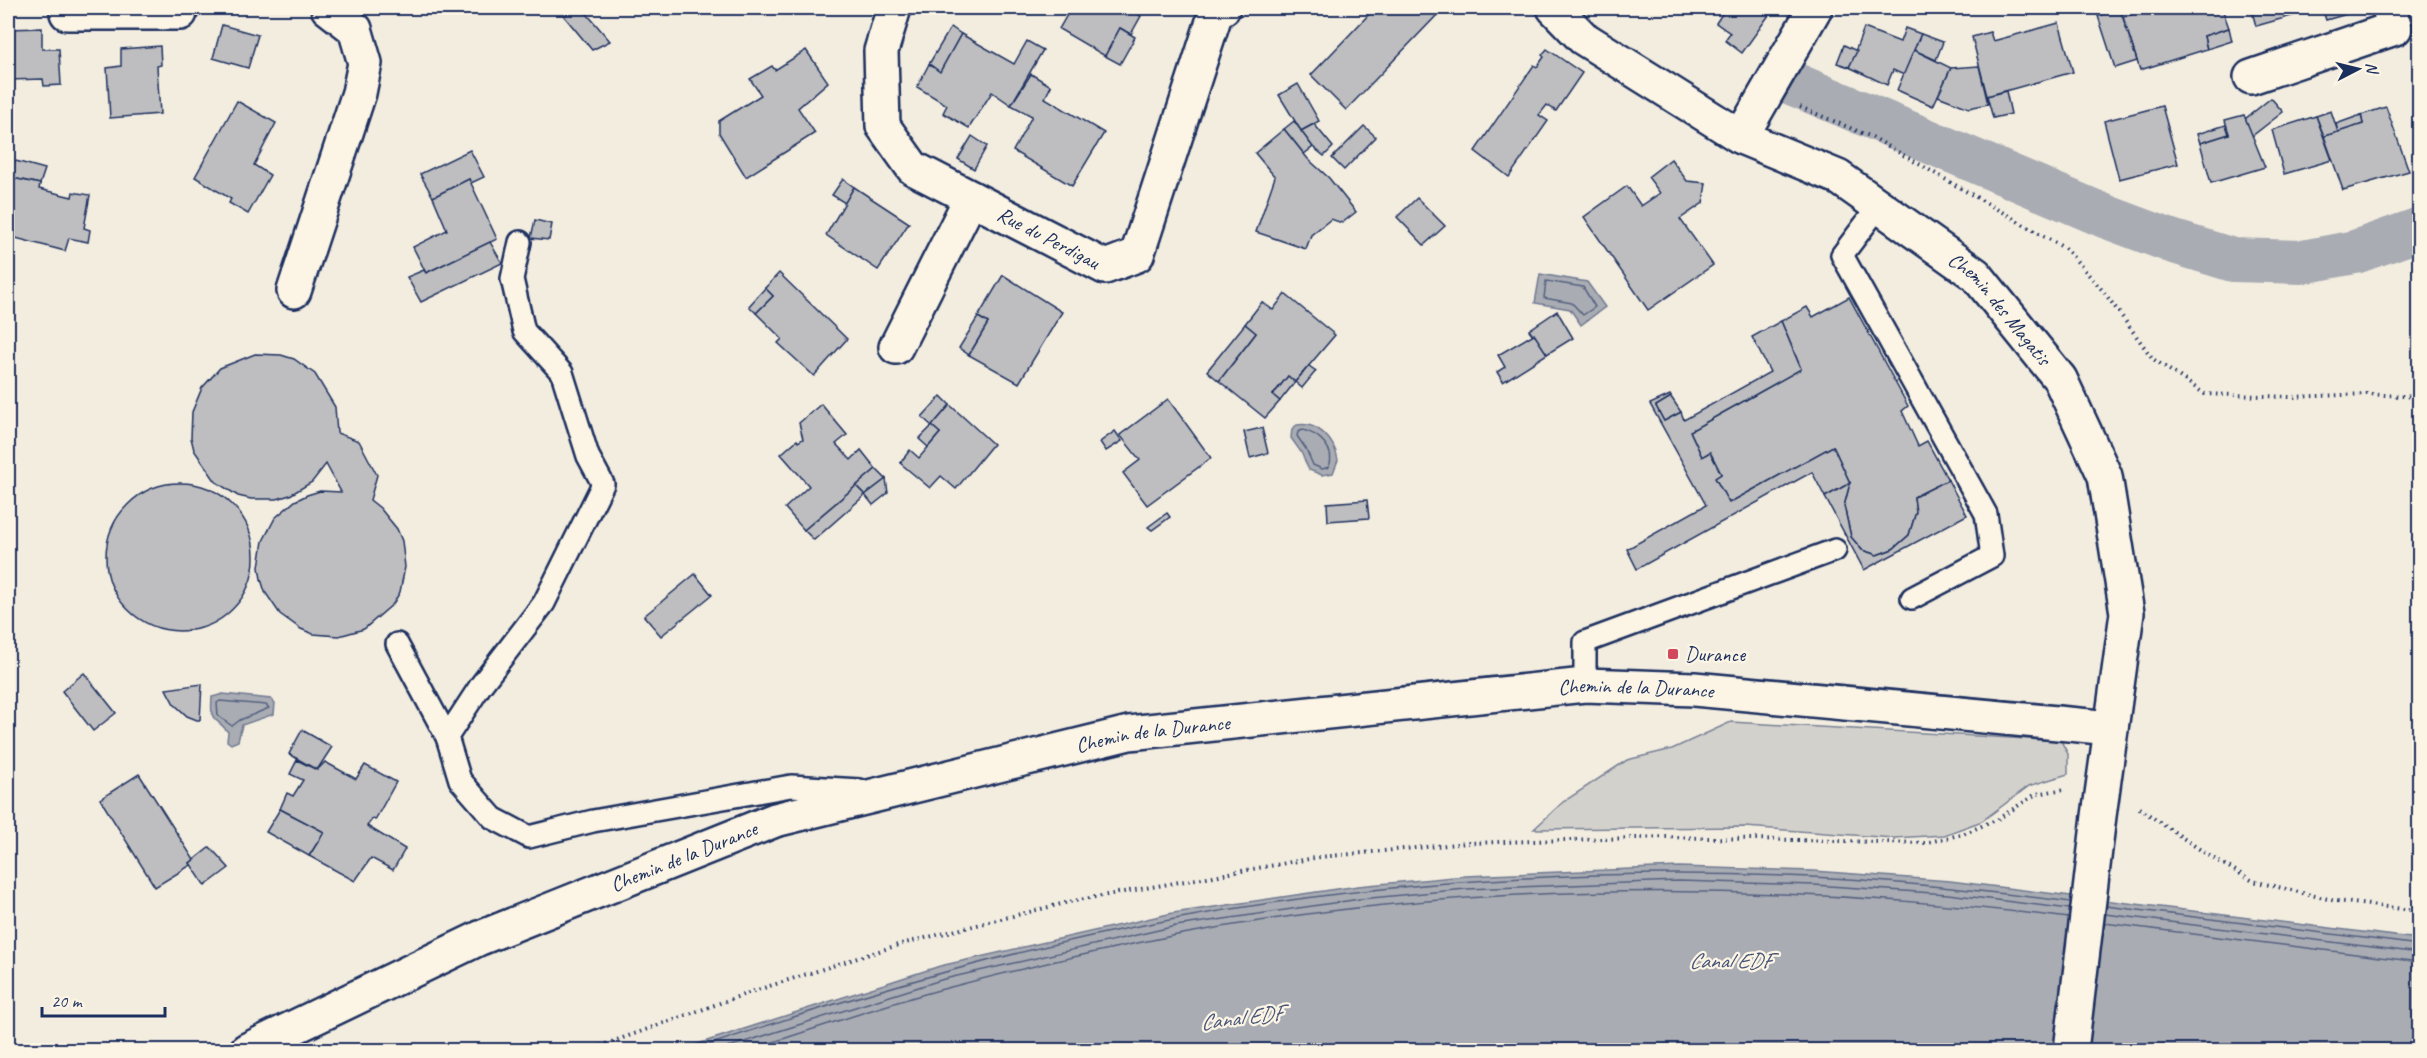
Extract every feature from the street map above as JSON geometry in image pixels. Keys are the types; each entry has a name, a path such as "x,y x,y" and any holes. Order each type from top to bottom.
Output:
{"street":[{"path":"67,13 180,13 181,8"},
{"path":"294,291 359,93 365,63 355,29 328,8"},
{"name":"Rue du Perdigau","path":"894,8 881,51 883,126 913,168 1105,267 1137,255 1216,9"},
{"name":"Chemin des Magatis","path":"1554,8 1583,38 1741,137 1838,177 1976,275 2060,379 2105,476 2127,613 2099,816 2071,1050"},
{"path":"1741,137 1815,8"},
{"path":"2251,77 2395,28 2389,8"},
{"path":"896,347 971,198"},
{"name":"Chemin de la Durance","path":"247,1050 480,938 775,820 1129,734 1585,685 1694,689 2111,728"}],"lane":[{"path":"1879,206 1842,255 1986,514 1992,556 1912,598"},
{"path":"447,737 481,685 544,603 603,484 588,456 562,373 524,331 512,279 520,242"},
{"path":"1585,685 1586,642 1835,550"},
{"path":"397,644 447,737 460,780 493,818 529,837 593,821 791,786 888,792"}],"path":[{"path":"1765,96 1809,110 1874,138 2066,249 2104,292 2153,359 2205,394 2291,397 2367,394 2420,397"},
{"path":"589,1050 751,992 901,944 1073,901 1320,857 1468,843 1666,837 1925,843 1963,834 1998,819 2036,794 2104,783 2211,857 2253,881 2336,901 2420,911"}],"shaded area":[{"path":"1731,722 2061,741 2068,754 2068,774 2029,786 1982,821 1944,835 1894,838 1745,827 1534,829 1563,802 1627,760 1672,749"}],"water":[{"path":"1540,274 1587,282 1605,307 1581,325 1570,309 1535,303"},
{"path":"1297,425 1312,426 1329,440 1338,460 1333,473 1322,475 1309,470 1301,452 1291,438 1292,429"},
{"path":"223,694 271,699 275,703 274,714 242,725 238,741 231,744 227,741 228,732 212,716 212,697"},
{"name":"Canal EDF","path":"1679,867 1814,871 1950,881 2419,939 2419,1050 679,1050 940,966 1173,913 1358,886 1465,876"}],"building":[{"path":"574,8 582,8 610,41 592,50 564,16"},
{"path":"1071,8 1126,8 1141,16 1131,34 1120,28 1105,56 1059,29"},
{"path":"1375,8 1429,8 1437,15 1346,110 1311,75"},
{"path":"1726,8 1774,8 1742,53 1725,40 1730,33 1716,23"},
{"path":"2155,8 2222,8 2229,28 2204,36 2207,49 2140,70 2123,17"},
{"path":"2251,8 2320,8 2256,26"},
{"path":"2322,8 2345,8 2347,14 2326,20"},
{"path":"2120,9 2137,61 2115,68 2098,16"},
{"path":"2059,23 2073,72 1987,96 1972,37 1990,32 1993,41"},
{"path":"222,25 258,35 248,68 213,58"},
{"path":"951,27 961,34 940,72 929,64"},
{"path":"42,28 42,49 59,49 61,85 44,86 43,79 8,80 8,29"},
{"path":"1120,28 1135,37 1120,64 1105,56"},
{"path":"1864,28 1900,42 1905,28 1921,34 1904,75 1893,70 1887,85 1849,67"},
{"path":"2229,28 2232,41 2207,49 2204,36"},
{"path":"961,34 1014,64 1027,41 1043,50 1011,105 992,92 969,128 943,113 947,105 917,87 929,64 940,72"},
{"path":"1921,34 1943,42 1936,60 1914,50"},
{"path":"1844,45 1857,51 1849,67 1837,63"},
{"path":"160,46 161,65 157,66 160,114 110,118 107,68 121,66 121,49"},
{"path":"1547,49 1582,73 1556,111 1547,105 1539,115 1548,121 1509,177 1475,151 1534,65 1537,67"},
{"path":"806,50 828,82 798,108 815,133 746,177 719,133 719,121 761,95 750,79 772,66 775,70"},
{"path":"1914,50 1951,68 1933,106 1897,90"},
{"path":"1979,66 1988,104 1969,108 1938,96 1951,68"},
{"path":"1031,74 1051,86 1045,98 1104,133 1072,186 1013,151 1032,116 1011,105"},
{"path":"1298,84 1319,121 1301,131 1279,95"},
{"path":"2006,91 2011,114 1993,118 1987,96"},
{"path":"2271,98 2283,112 2252,136 2245,119"},
{"path":"237,101 276,123 254,165 270,175 248,214 229,203 231,199 195,177"},
{"path":"2162,106 2178,164 2119,179 2104,121"},
{"path":"2386,107 2409,171 2343,190 2324,136 2363,124 2361,115"},
{"path":"2331,111 2338,132 2324,136 2316,116"},
{"path":"2244,115 2265,167 2211,183 2200,143 2229,134 2225,120"},
{"path":"2361,115 2363,124 2338,132 2336,124"},
{"path":"2316,116 2332,160 2284,174 2272,130"},
{"path":"1294,121 1313,147 1304,154 1284,129"},
{"path":"1314,124 1333,147 1324,156 1313,147 1301,131"},
{"path":"2226,125 2229,134 2200,143 2197,134"},
{"path":"1364,126 1376,137 1344,170 1332,158"},
{"path":"1284,129 1308,159 1329,178 1356,212 1342,223 1331,219 1311,235 1306,249 1256,232 1275,177 1255,153"},
{"path":"972,136 987,146 974,169 958,159"},
{"path":"470,150 484,177 471,183 469,179 433,197 420,174"},
{"path":"1671,159 1687,181 1706,183 1703,203 1680,219 1713,265 1648,310 1584,217 1627,186 1641,206 1660,193 1648,177"},
{"path":"12,160 45,169 40,184 8,177"},
{"path":"8,177 40,184 39,189 72,197 73,192 90,195 84,228 90,230 88,242 69,238 65,251 8,236"},
{"path":"469,179 497,239 426,273 413,247 447,230 433,197"},
{"path":"843,179 854,187 845,203 832,195"},
{"path":"854,187 909,223 878,270 826,235"},
{"path":"1417,198 1445,226 1424,245 1397,217"},
{"path":"535,220 552,224 549,240 531,238"},
{"path":"490,242 502,263 421,302 407,277 424,270 426,273"},
{"path":"779,273 847,339 814,376 778,343 782,339 756,313 773,296 765,288"},
{"path":"1003,275 1062,312 1019,383 969,355 988,323 978,317"},
{"path":"765,288 773,296 756,313 749,306"},
{"path":"1285,294 1335,335 1295,382 1288,376 1273,395 1280,401 1265,418 1219,381 1256,333 1245,324 1262,302 1273,310"},
{"path":"1849,297 1908,406 1902,411 1918,446 1927,441 1948,480 1914,497 1916,512 1909,535 1893,549 1877,555 1862,550 1851,537 1844,506 1850,483 1833,446 1729,503 1715,478 1721,474 1710,452 1702,457 1690,431 1801,369 1781,321 1807,307 1813,317"},
{"path":"1557,311 1573,338 1547,354 1529,330"},
{"path":"978,317 988,323 969,355 959,348"},
{"path":"1781,321 1801,369 1690,431 1702,457 1710,452 1721,474 1715,478 1729,503 1833,446 1850,483 1825,497 1812,472 1637,569 1627,549 1706,505 1650,404 1670,395 1671,397 1656,406 1664,421 1681,412 1684,420 1770,372 1752,337"},
{"path":"1245,324 1256,333 1219,381 1207,371"},
{"path":"1534,334 1547,354 1503,382 1497,372 1505,367 1498,355"},
{"path":"255,354 281,355 294,359 315,374 335,407 337,433 359,441 377,475 370,500 380,508 397,529 402,541 405,567 400,592 393,604 364,629 339,636 313,634 301,629 280,614 265,592 261,579 259,567 263,541 275,518 295,501 307,495 320,491 341,492 326,464 312,482 290,495 277,499 251,499 238,496 216,482 194,450 191,438 192,412 202,388 220,368"},
{"path":"1309,366 1316,371 1302,388 1295,382"},
{"path":"1288,376 1295,382 1280,401 1273,395"},
{"path":"941,396 950,405 932,426 922,417"},
{"path":"1671,397 1681,412 1664,421 1656,406"},
{"path":"1168,399 1211,458 1147,505 1123,473 1140,460 1120,435"},
{"path":"821,404 847,435 836,444 851,460 861,450 876,469 804,530 785,508 809,486 781,454 797,440 798,442 803,439 799,423"},
{"path":"950,405 993,444 956,489 941,476 930,488 900,463 910,450 919,458 940,433 932,426"},
{"path":"932,426 940,433 928,447 919,439"},
{"path":"1262,428 1268,453 1250,458 1244,432"},
{"path":"1115,431 1122,441 1106,451 1100,442"},
{"path":"876,469 886,479 865,495 856,486"},
{"path":"886,479 888,493 873,505 865,495"},
{"path":"1948,480 1967,515 1864,570 1825,497 1850,483 1844,506 1851,537 1862,550 1877,555 1893,549 1909,535 1916,512 1914,497"},
{"path":"180,483 208,489 232,505 248,529 254,557 248,585 232,609 208,625 180,631 152,625 128,609 112,585 106,557 112,529 128,505 152,489"},
{"path":"856,486 865,495 814,540 804,530"},
{"path":"1367,500 1369,518 1328,521 1327,503"},
{"path":"1167,513 1170,517 1152,530 1148,527"},
{"path":"695,574 712,595 661,636 644,616"},
{"path":"84,673 116,713 93,731 62,691"},
{"path":"202,684 200,720 187,716 174,704 166,689"},
{"path":"302,730 332,747 317,770 289,754"},
{"path":"297,760 317,770 325,762 356,779 365,765 396,782 375,820 373,818 367,826 405,849 393,870 371,858 355,881 309,856 324,832 280,809 287,793 293,796 303,780 290,774"},
{"path":"139,774 194,860 190,863 191,865 155,887 100,799"},
{"path":"280,809 324,832 309,856 266,832"},
{"path":"210,847 229,868 205,886 190,863"}],"waterway":[{"path":"1789,82 2107,217 2171,241 2233,260 2302,262 2355,252 2420,229"}],"place":[{"name":"Durance","path":"1673,654"}]}
